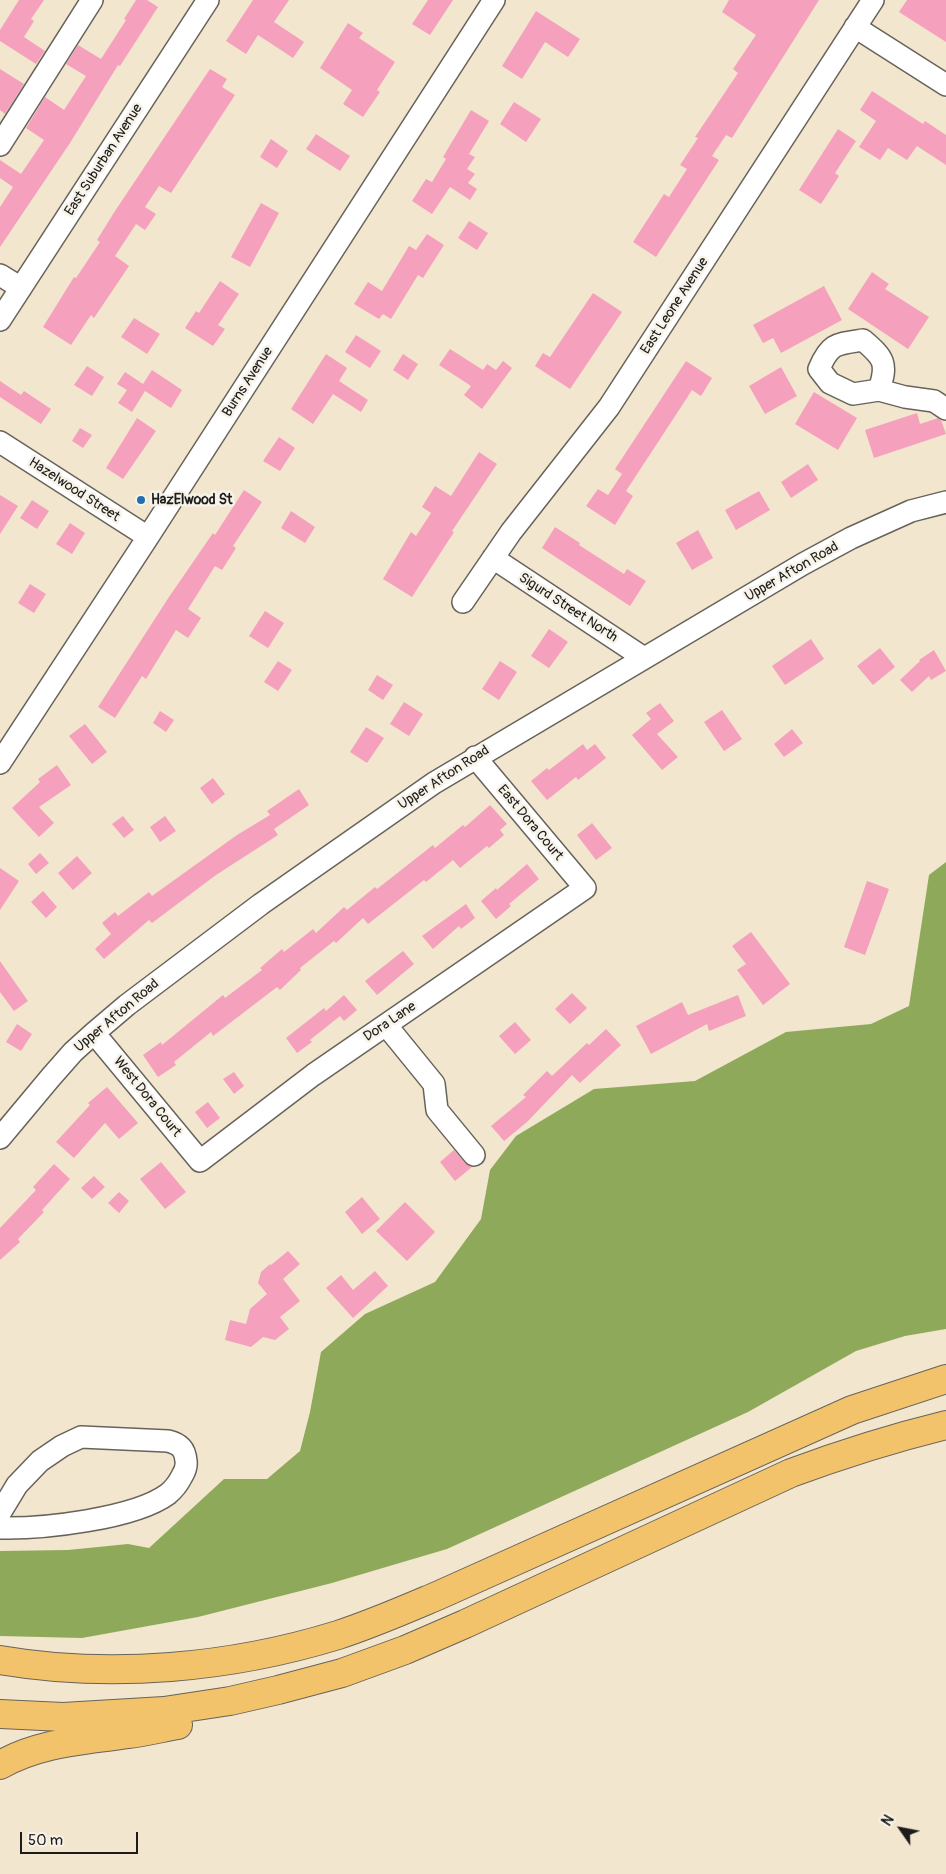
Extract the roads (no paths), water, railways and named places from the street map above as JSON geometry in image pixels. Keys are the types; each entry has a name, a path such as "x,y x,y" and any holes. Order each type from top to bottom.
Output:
{"highway":[{"path":"0,1660 71,1668 180,1666 272,1651 337,1635 392,1616 852,1410 946,1379"},
{"path":"0,1714 63,1717 114,1715 183,1708 230,1701 342,1672 405,1650 791,1473 844,1453 899,1436 946,1425"},
{"path":"0,1765 37,1750 72,1740 128,1734 185,1723 278,1690"}],"street":[{"path":"0,145 92,0"},
{"name":"East Suburban Avenue","path":"0,320 208,0"},
{"name":"Burns Avenue","path":"0,763 494,0"},
{"name":"East Leone Avenue","path":"463,602 511,532 609,408 872,0"},
{"path":"855,27 946,86"},
{"path":"0,275 21,288"},
{"path":"879,390 904,397 934,401 946,409"},
{"name":"Hazelwood Street","path":"0,442 148,537"},
{"name":"Upper Afton Road","path":"0,1138 73,1052 94,1032 262,904 434,783 803,564 851,538 911,511 946,502"},
{"name":"Sigurd Street North","path":"493,558 644,658"},
{"name":"East Dora Court","path":"475,757 585,888"},
{"name":"Dora Lane","path":"200,1161 313,1075 585,888"},
{"path":"386,1025 434,1084 437,1110 474,1155"},
{"name":"West Dora Court","path":"94,1032 200,1161"},
{"path":"0,1513 17,1484 40,1461 62,1446 82,1438 168,1441 178,1443 185,1452 187,1467 180,1480 169,1493 148,1505 92,1520 0,1528"}],"place":[{"name":"HazElwood St","path":"141,500"}]}
